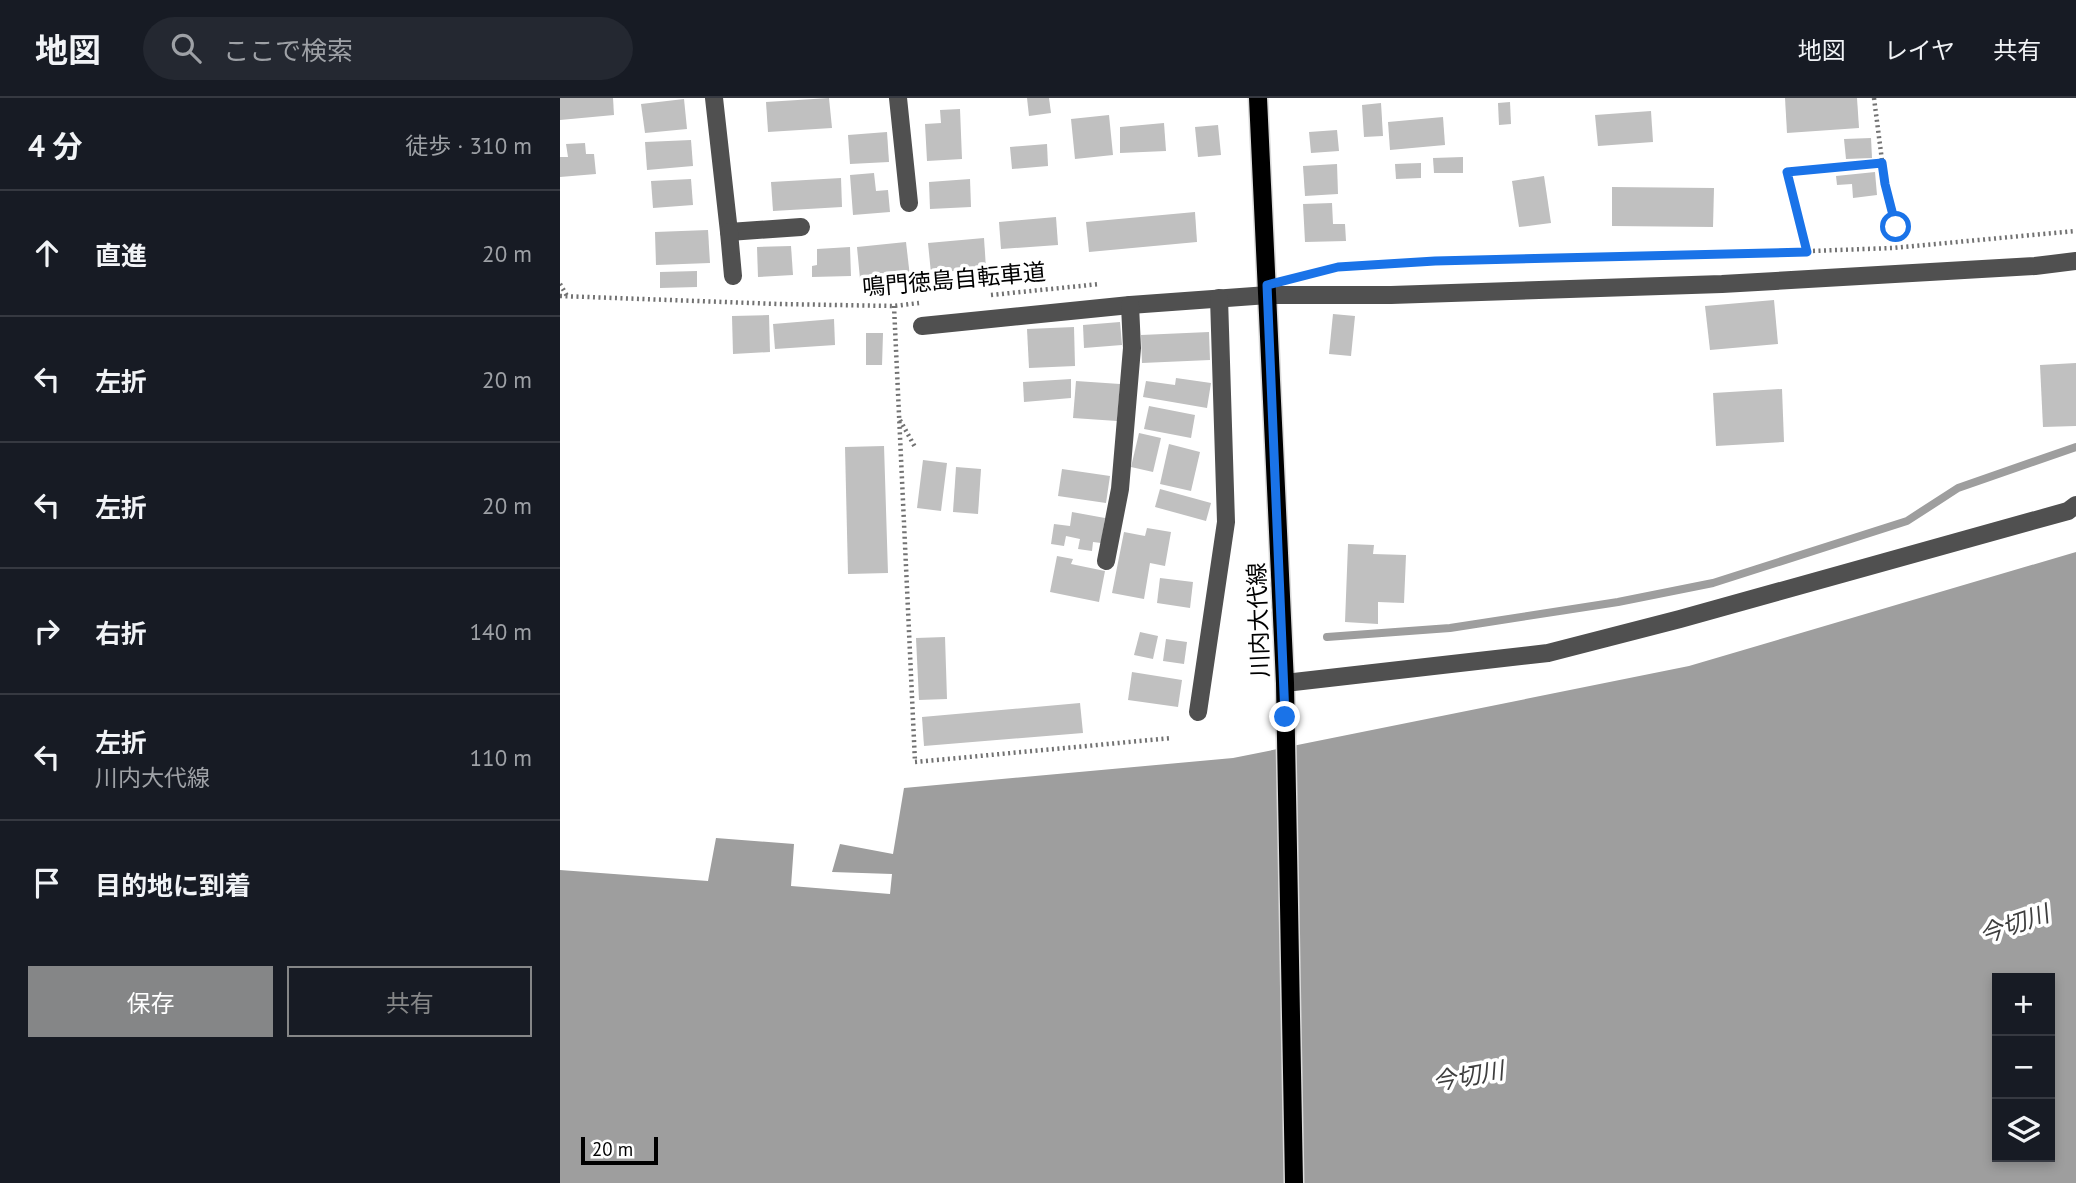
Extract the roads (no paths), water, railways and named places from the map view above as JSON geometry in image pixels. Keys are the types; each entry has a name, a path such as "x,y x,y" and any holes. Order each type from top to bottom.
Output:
{"main road":[{"name":"川内大代線","path":"1258,98 1285,683 1294,1183"}],"street":[{"path":"714,98 733,276"},
{"path":"898,98 909,203"},
{"path":"729,232 801,227"},
{"path":"922,326 1130,305 1268,295 1404,294 1722,284 2035,266 2076,261"},
{"path":"1198,712 1226,522 1219,298"},
{"path":"1106,561 1122,477 1132,348 1130,305"},
{"path":"1285,683 1548,653 2068,511 2076,505"}],"water":[{"name":"今切川","path":"2076,552 2076,1183 560,1183 560,870 708,881 716,838 794,844 791,886 890,894 892,874 832,872 840,844 893,854 904,788 1233,758 1689,666"}],"waterway":[{"path":"1327,637 1450,628 1618,602 1713,583 1907,521 1958,488 2076,447"}]}
